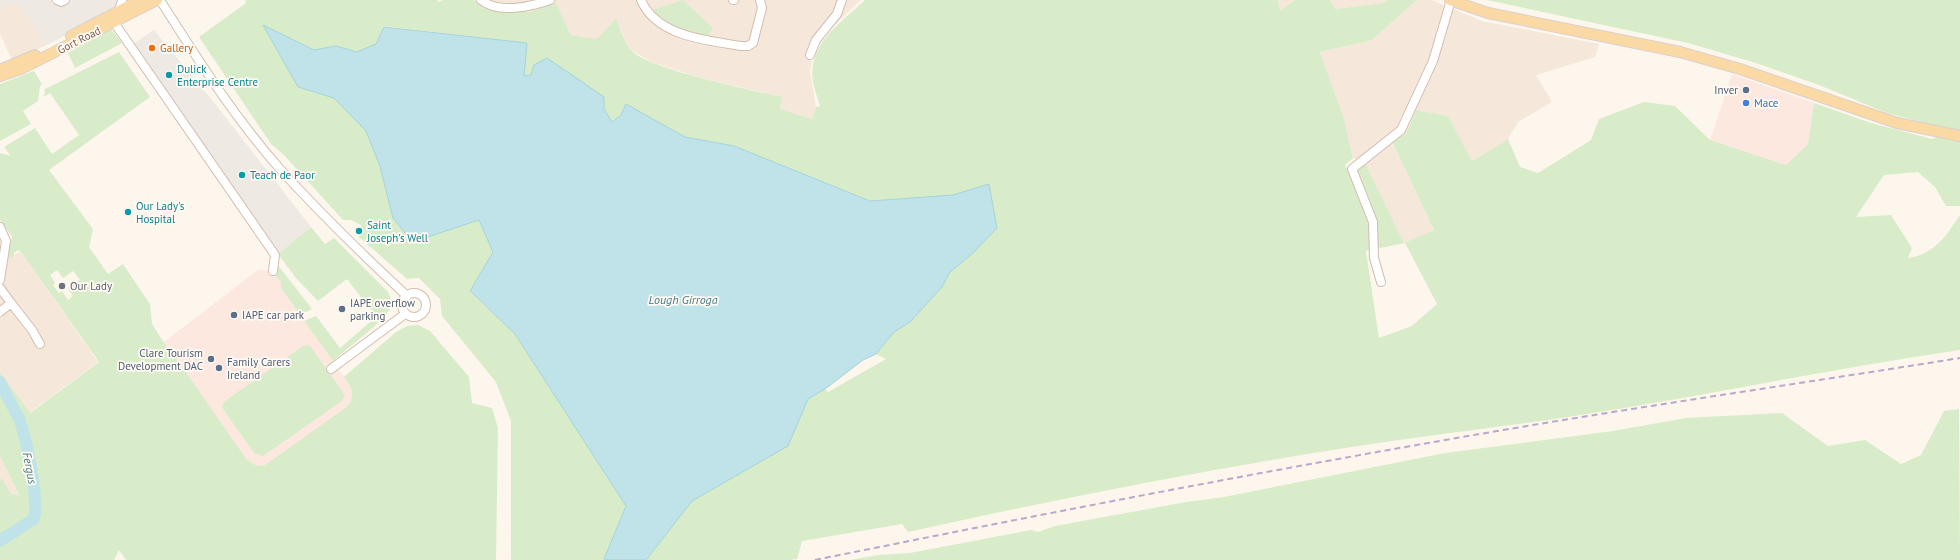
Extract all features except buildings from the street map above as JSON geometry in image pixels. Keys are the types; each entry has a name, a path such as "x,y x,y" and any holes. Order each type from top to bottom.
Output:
{"main road":[{"name":"Gort Road","path":"0,69 26,59 126,7 157,0"},
{"path":"1450,0 1488,13 1687,54 1740,69 1897,123 1960,136"},
{"name":"Gort Road","path":"0,76 23,68 126,7"}],"street":[{"path":"57,0 61,2 65,0"},
{"path":"160,0 244,124 279,168 344,237 407,296"},
{"path":"481,0 488,6 516,7 535,6 550,0"},
{"path":"641,0 652,16 666,26 684,35 741,46 748,46 754,43 762,8 760,0"},
{"path":"810,55 816,40 838,14 842,0"},
{"path":"1381,282 1374,258 1373,222 1352,169 1401,130 1433,61 1450,0"},
{"path":"126,7 275,255 273,271"},
{"path":"0,228 6,241 0,280"},
{"path":"0,288 32,330 40,344"},
{"path":"414,293 422,296 426,302 427,308 423,315 412,318 405,314 402,303 407,296 414,293"},
{"path":"0,312 11,303"},
{"path":"331,369 405,314"}],"shaded area":[{"path":"0,0 134,0 47,45 17,1 0,10"},
{"path":"474,0 861,0 822,37 813,55 810,71 816,107 812,119 780,109 782,97 701,78 652,62 630,50 616,18 597,39 571,35 556,3 530,12 495,11 483,8"},
{"path":"1278,0 1295,0 1280,11"},
{"path":"1330,0 1387,0 1383,3 1335,9"},
{"path":"1417,0 1431,0 1482,21 1599,44 1595,57 1536,75 1552,102 1518,122 1508,139 1472,161 1448,116 1416,110 1406,134 1392,143 1434,230 1404,243 1365,163 1353,158 1344,119 1320,52 1372,40"},
{"path":"17,1 47,45 12,60 0,34 0,10"},
{"path":"154,30 212,100 311,227 278,254 133,44"},
{"path":"1732,74 1814,103 1808,144 1786,165 1710,140"},
{"path":"21,252 98,362 29,413 0,372 0,259"},
{"path":"258,270 273,271 281,282 281,288 359,398 255,478 160,345"},
{"path":"0,456 19,496 11,494 2,479 0,479"}],"green space":[{"path":"245,0 437,0 439,2 443,0 474,0 483,8 495,11 530,12 556,3 571,35 597,39 616,18 630,49 639,56 655,64 701,78 782,97 780,109 812,119 816,107 820,106 813,82 815,56 820,45 836,26 865,0 1278,0 1280,11 1295,0 1330,0 1335,9 1383,3 1387,0 1417,0 1372,40 1320,52 1344,119 1353,158 1345,165 1353,182 1357,171 1365,163 1404,243 1434,230 1392,142 1406,134 1416,110 1448,116 1472,161 1508,139 1520,167 1538,173 1591,140 1599,119 1644,102 1675,106 1710,140 1786,165 1808,144 1814,103 1871,123 1932,139 1939,136 1960,140 1960,206 1946,206 1935,187 1918,172 1884,175 1856,217 1891,215 1912,248 1908,258 1926,253 1933,248 1945,237 1960,215 1960,350 1617,409 1373,444 1235,466 1071,497 908,532 902,524 802,541 797,559 646,560 692,501 788,446 808,399 825,389 828,392 886,359 876,354 894,332 910,322 942,287 950,272 972,254 989,185 953,195 870,201 734,146 685,137 626,104 621,115 612,122 604,109 532,75 524,76 527,43 384,26 377,44 357,52 336,46 314,50 264,26 298,87 334,98 366,131 380,166 393,218 411,242 479,220 493,252 470,292 515,334 626,506 605,559 608,560 511,560 511,421 496,382 442,316 440,299 419,278 407,279 358,236 361,225 351,220 343,220 283,154 271,144 199,37 246,3","holes":["1405,243 1437,304 1412,326 1379,338 1366,251"]},
{"path":"683,0 713,28 707,36 669,24 652,10"},
{"path":"1487,0 1960,0 1960,132 1887,113 1819,85 1756,63 1688,43"},
{"path":"111,29 122,43 75,68 68,53"},
{"path":"119,52 150,97 49,170 93,229 89,247 108,274 123,264 150,304 152,324 171,356 176,358 247,460 257,466 265,465 348,406 352,398 352,391 344,377 396,332 407,326 418,325 430,331 469,377 472,403 492,408 498,428 496,560 126,560 119,550 114,560 0,560 0,479 2,479 11,494 19,495 0,456 0,372 30,413 99,362 21,252 18,250 14,253 13,257 8,258 12,236 0,220 0,153 11,156 4,147 35,128 52,154 79,135 50,93 44,97 45,89","holes":["57,270 63,278 73,271 80,280 68,288 73,296 68,300 62,291 59,293 53,285 55,283 50,275"]},
{"path":"34,71 42,84 40,86 38,101 23,111 31,124 0,141 0,84"},
{"path":"311,227 325,244 334,238 388,292 393,304 389,311 375,326 333,361 304,321 316,316 340,348 376,317 347,279 318,301 296,278 278,254"},
{"path":"277,264 312,309 300,315 281,288 281,282 275,275"},
{"path":"308,345 311,347 345,395 342,401 263,456 254,453 223,409 222,405 225,401 303,346"},
{"path":"1959,409 1960,560 850,560 878,555 910,553 1031,530 1038,532 1055,526 1186,502 1224,497 1445,453 1613,431 1686,418 1782,413 1828,446 1865,440 1901,464 1921,455 1944,411"}],"water":[{"name":"Lough Girroga","path":"263,25 314,50 336,46 357,52 376,44 384,27 527,43 524,76 531,75 534,65 547,58 604,97 604,109 612,122 621,115 626,104 685,137 734,146 870,201 953,195 989,184 997,228 972,254 950,272 942,287 910,322 894,332 876,354 863,360 825,389 808,399 788,446 692,501 646,560 604,559 626,506 515,334 470,291 493,252 479,220 412,242 393,218 380,166 366,131 334,98 298,87"}],"waterway":[{"name":"Fergus","path":"0,382 23,430 32,470 35,498 34,519 0,541"}],"railway":[{"path":"815,560 993,524 1438,441 1635,408 1960,358"}],"place":[{"name":"Gallery","path":"152,48"},
{"name":"Dulick Enterprise Centre","path":"169,75"},
{"name":"Inver","path":"1746,90"},
{"name":"Mace","path":"1746,103"},
{"name":"Teach de Paor","path":"242,175"},
{"name":"Our Lady's Hospital","path":"128,212"},
{"name":"Saint Joseph's Well","path":"359,231"},
{"name":"Our Lady","path":"62,286"},
{"name":"IAPE overflow parking","path":"342,309"},
{"name":"IAPE car park","path":"234,315"},
{"name":"Clare Tourism Development DAC","path":"211,359"},
{"name":"Family Carers Ireland","path":"219,368"}]}
